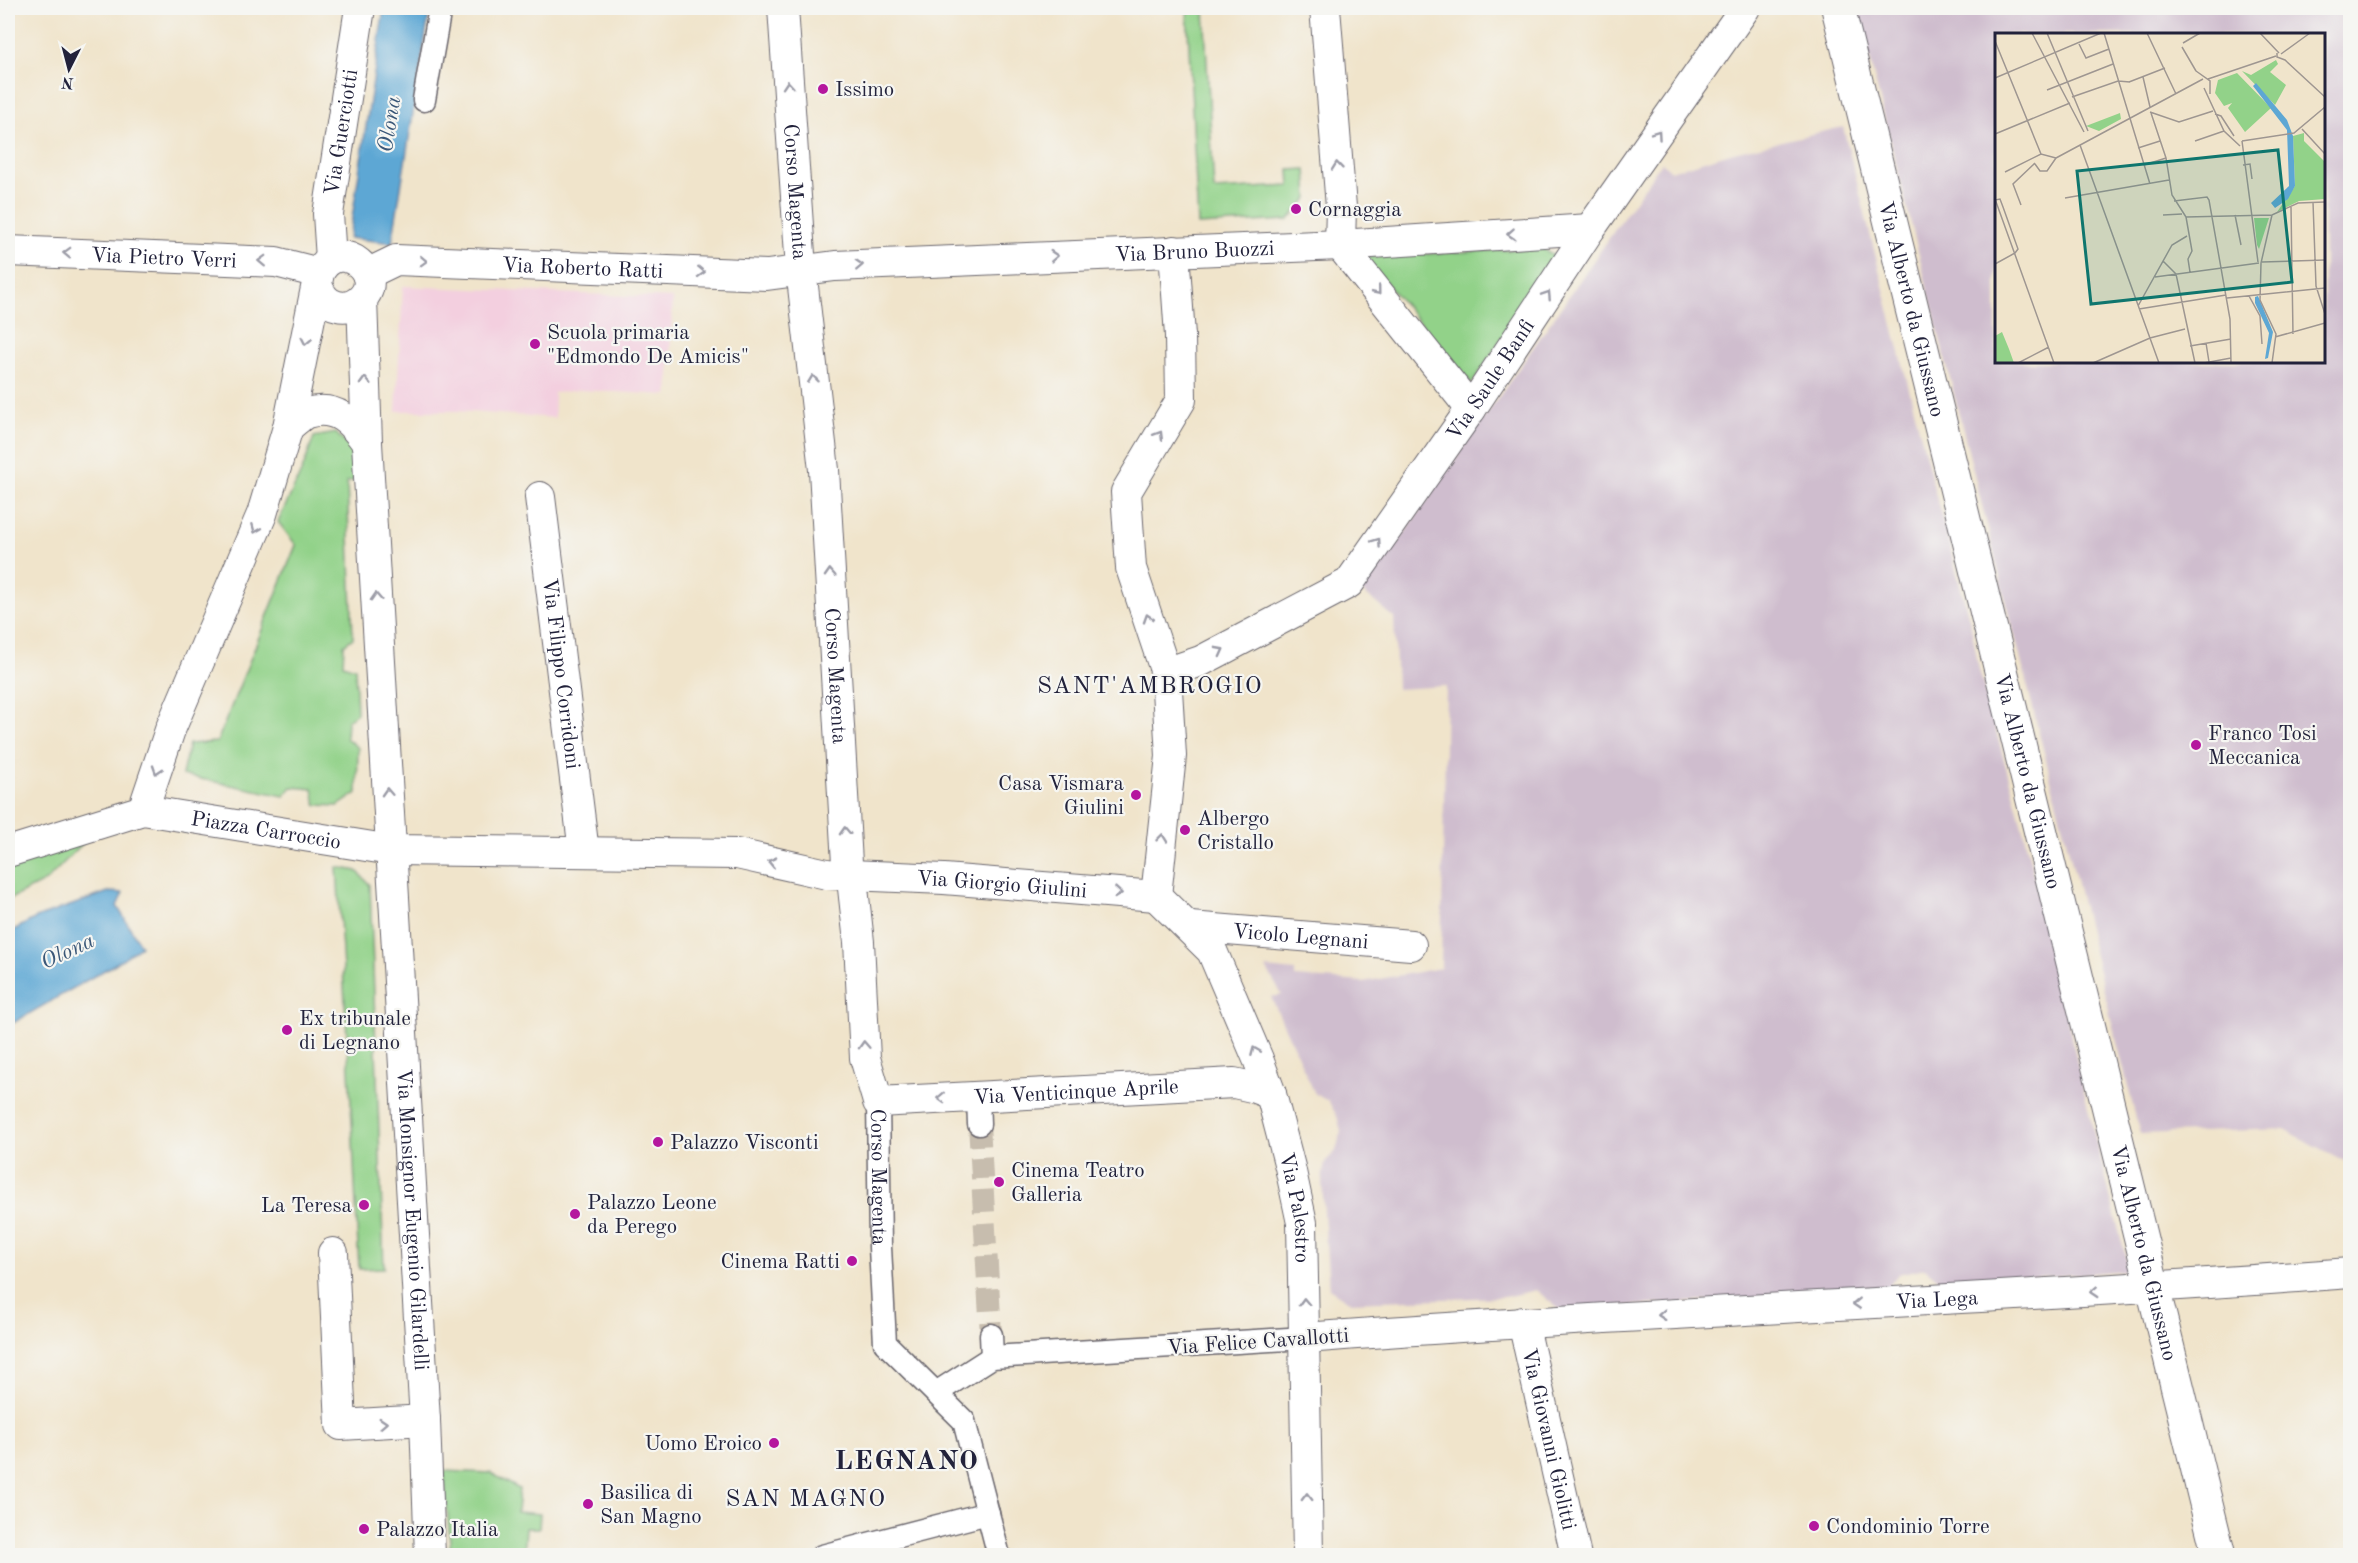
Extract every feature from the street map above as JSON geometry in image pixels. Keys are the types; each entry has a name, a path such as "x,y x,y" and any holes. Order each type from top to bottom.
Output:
{"street":[{"name":"Via Guerciotti","path":"322,272 328,214 360,8"},
{"path":"424,100 440,8"},
{"name":"Corso Magenta","path":"783,8 801,269 824,470 847,863 860,942 865,1058 878,1102 880,1247 885,1343 936,1393"},
{"path":"1325,8 1341,207 1340,245 1471,409"},
{"name":"Via Saule Banfi","path":"1166,673 1201,661 1349,583 1471,409 1590,229 1745,8"},
{"name":"Via Alberto da Giussano","path":"1838,8 2219,1556"},
{"name":"Via Bruno Buozzi","path":"801,269 1340,245 1590,229"},
{"name":"Via Pietro Verri","path":"8,251 276,262 322,272"},
{"path":"1156,896 1170,756 1166,673 1131,568 1126,492 1181,400 1180,336 1174,251"},
{"path":"8,852 143,810 170,730 262,514 288,427 322,272 341,256 350,257 362,265 365,286 367,443 391,850 737,854 827,874 850,876"},
{"name":"Via Roberto Ratti","path":"365,286 396,260 767,275 801,269"},
{"path":"322,272 327,302 335,306 355,305 365,286"},
{"path":"288,427 306,413 330,411 351,421 367,443"},
{"name":"Via Filippo Corridoni","path":"540,497 584,852"},
{"name":"Piazza Carroccio","path":"143,810 391,850"},
{"name":"Via Monsignor Eugenio Gilardelli","path":"391,850 425,1420 430,1556"},
{"name":"Via Giorgio Giulini","path":"850,876 944,879 1156,896"},
{"name":"Via Palestro","path":"1156,896 1212,951 1271,1094 1290,1167 1302,1223 1308,1556"},
{"name":"Vicolo Legnani","path":"1190,927 1411,945"},
{"name":"Via Venticinque Aprile","path":"878,1102 978,1111 1234,1083 1252,1086 1271,1094"},
{"path":"333,1253 342,1425 425,1420"},
{"name":"Via Lega","path":"1523,1322 2152,1288 2350,1273"},
{"name":"Via Felice Cavallotti","path":"936,1393 992,1346 1305,1338 1523,1322"},
{"name":"Via Giovanni Giolitti","path":"1523,1322 1570,1554"},
{"path":"936,1393 963,1421 999,1556"},
{"path":"822,1556 991,1522"}],"shaded area":[{"name":"Franco Tosi Meccanica","path":"1857,8 2350,8 2350,1164 2284,1129 2140,1134"},
{"path":"1843,127 1971,626 1979,670 2019,814 2095,1138 2129,1270 1945,1285 1925,1268 1898,1274 1886,1290 1560,1310 1536,1290 1504,1297 1349,1302 1329,1289 1322,1181 1325,1162 1336,1151 1341,1131 1337,1116 1328,1101 1315,1094 1271,997 1282,995 1266,968 1295,971 1295,977 1363,982 1441,968 1446,686 1397,689 1394,618 1359,589 1385,561 1662,162 1671,171 1734,152"},
{"name":"Scuola primaria \"Edmondo De Amicis\"","path":"403,286 673,298 668,395 581,390 554,393 555,418 456,411 396,411"}],"green space":[{"path":"1187,8 1204,8 1214,190 1290,186 1289,170 1306,169 1308,198 1288,220 1198,225"},
{"path":"1541,248 1556,256 1472,384 1364,257"},
{"path":"336,433 352,450 354,481 347,482 353,638 344,645 343,664 355,668 357,713 347,721 346,738 358,748 357,793 338,806 316,805 313,789 292,787 284,796 182,775 189,744 217,742 296,545 278,522 303,468 314,437"},
{"path":"85,841 46,881 8,900 8,867"},
{"path":"337,867 357,871 370,885 384,1268 359,1269"},
{"path":"444,1471 491,1473 519,1489 517,1512 540,1514 539,1528 526,1528 524,1555 451,1555"}],"water":[{"name":"Olona","path":"384,8 430,8 392,243 349,238"},
{"name":"Olona","path":"108,892 123,893 117,906 141,946 115,964 8,1026 8,933 36,918"}],"tunnel":[{"path":"979,1124 991,1335"}],"place":[{"name":"Issimo","path":"823,89"},
{"name":"Cornaggia","path":"1296,209"},
{"name":"Scuola primaria \"Edmondo De Amicis\"","path":"535,344"},
{"name":"Franco Tosi Meccanica","path":"2196,745"},
{"name":"Casa Vismara Giulini","path":"1136,795"},
{"name":"Albergo Cristallo","path":"1185,830"},
{"name":"Ex tribunale di Legnano","path":"287,1030"},
{"name":"Palazzo Visconti","path":"658,1142"},
{"name":"Cinema Teatro Galleria","path":"999,1182"},
{"name":"La Teresa","path":"364,1205"},
{"name":"Palazzo Leone da Perego","path":"575,1214"},
{"name":"Cinema Ratti","path":"852,1261"},
{"name":"Uomo Eroico","path":"774,1443"},
{"name":"Basilica di San Magno","path":"588,1504"},
{"name":"Condominio Torre","path":"1814,1526"},
{"name":"Palazzo Italia","path":"364,1529"}],"district":[{"name":"SANT'AMBROGIO","path":"1150,685"},
{"name":"LEGNANO","path":"907,1460"},
{"name":"SAN MAGNO","path":"806,1498"}]}
